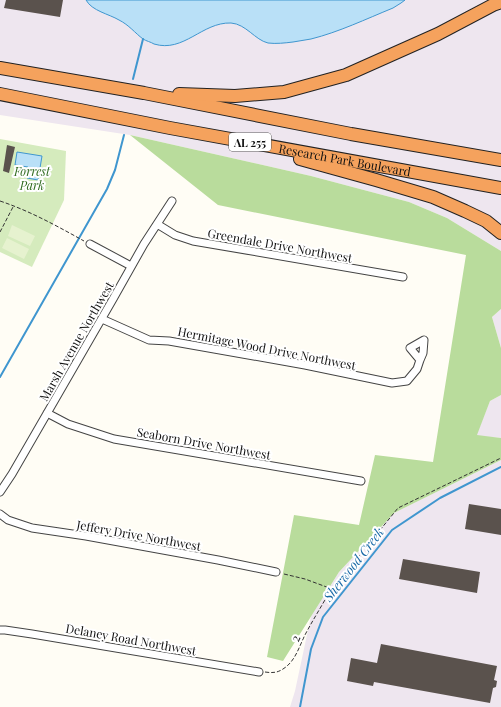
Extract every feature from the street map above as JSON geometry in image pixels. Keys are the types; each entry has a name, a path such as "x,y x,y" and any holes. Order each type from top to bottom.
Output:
{"highway":[{"path":"144,94 235,96 284,92 346,75 438,34 501,2"},
{"name":"AL 255","path":"0,68 351,134 501,160"},
{"name":"Research Park Boulevard","path":"0,94 170,128 501,188"},
{"path":"220,137 433,197 486,221 501,233"}],"street":[{"name":"Marsh Avenue Northwest","path":"0,492 102,319 131,266 172,201"},
{"name":"Greendale Drive Northwest","path":"157,224 175,235 193,241 403,277"},
{"path":"90,244 131,266"},
{"name":"Hermitage Wood Drive Northwest","path":"102,319 150,340 169,341 222,350 392,383 407,380 417,369 420,360"},
{"name":"Seaborn Drive Northwest","path":"47,413 68,424 114,439 362,481"},
{"name":"Jeffery Drive Northwest","path":"0,514 8,520 32,528 86,536 276,572"},
{"name":"Delaney Road Northwest","path":"0,630 259,672"}],"path":[{"path":"0,202 13,206 49,222 83,240"},
{"path":"0,232 13,206"},
{"name":"2","path":"259,672 276,673 283,670 295,657 306,634 332,589 398,508 501,458"},
{"path":"276,572 305,579 332,589"}],"shaded area":[{"path":"0,0 501,0 501,251 447,218 409,202 311,176 130,135 0,115"},
{"path":"501,309 501,348 492,317"},
{"path":"501,395 501,438 476,436 490,401"},
{"path":"501,460 501,707 290,707 295,691 311,616 339,572 394,513"}],"green space":[{"path":"130,135 311,176 409,202 447,218 501,251 501,309 492,317 501,348 501,395 490,401 477,435 501,438 501,460 394,513 339,572 283,661 267,657 294,515 359,525 375,455 433,462 466,255 218,205"},
{"name":"Forrest Park","path":"0,139 66,151 64,200 32,267 0,252"},
{"path":"12,225 35,236 30,246 8,236"},
{"path":"7,238 29,249 24,259 2,248"}],"water":[{"path":"86,0 405,0 393,8 363,21 311,39 284,43 268,43 259,39 241,26 231,23 211,27 184,41 165,46 144,40 126,24 96,10"},
{"path":"17,152 42,156 38,180 27,178 28,167 15,165"}],"building":[{"path":"6,0 63,0 60,17 4,8"},
{"path":"7,145 15,147 9,173 3,171"},
{"path":"469,504 501,509 501,535 465,529"},
{"path":"403,559 480,572 477,593 399,579"},
{"path":"381,644 497,666 494,680 497,681 496,687 493,688 490,703 374,682 373,686 347,681 351,658 377,663"}],"waterway":[{"path":"133,79 143,39"},
{"path":"0,377 107,189 115,170 124,135"},
{"name":"Sherwood Creek","path":"300,707 311,649 323,617 392,530 440,498 501,467"}]}
